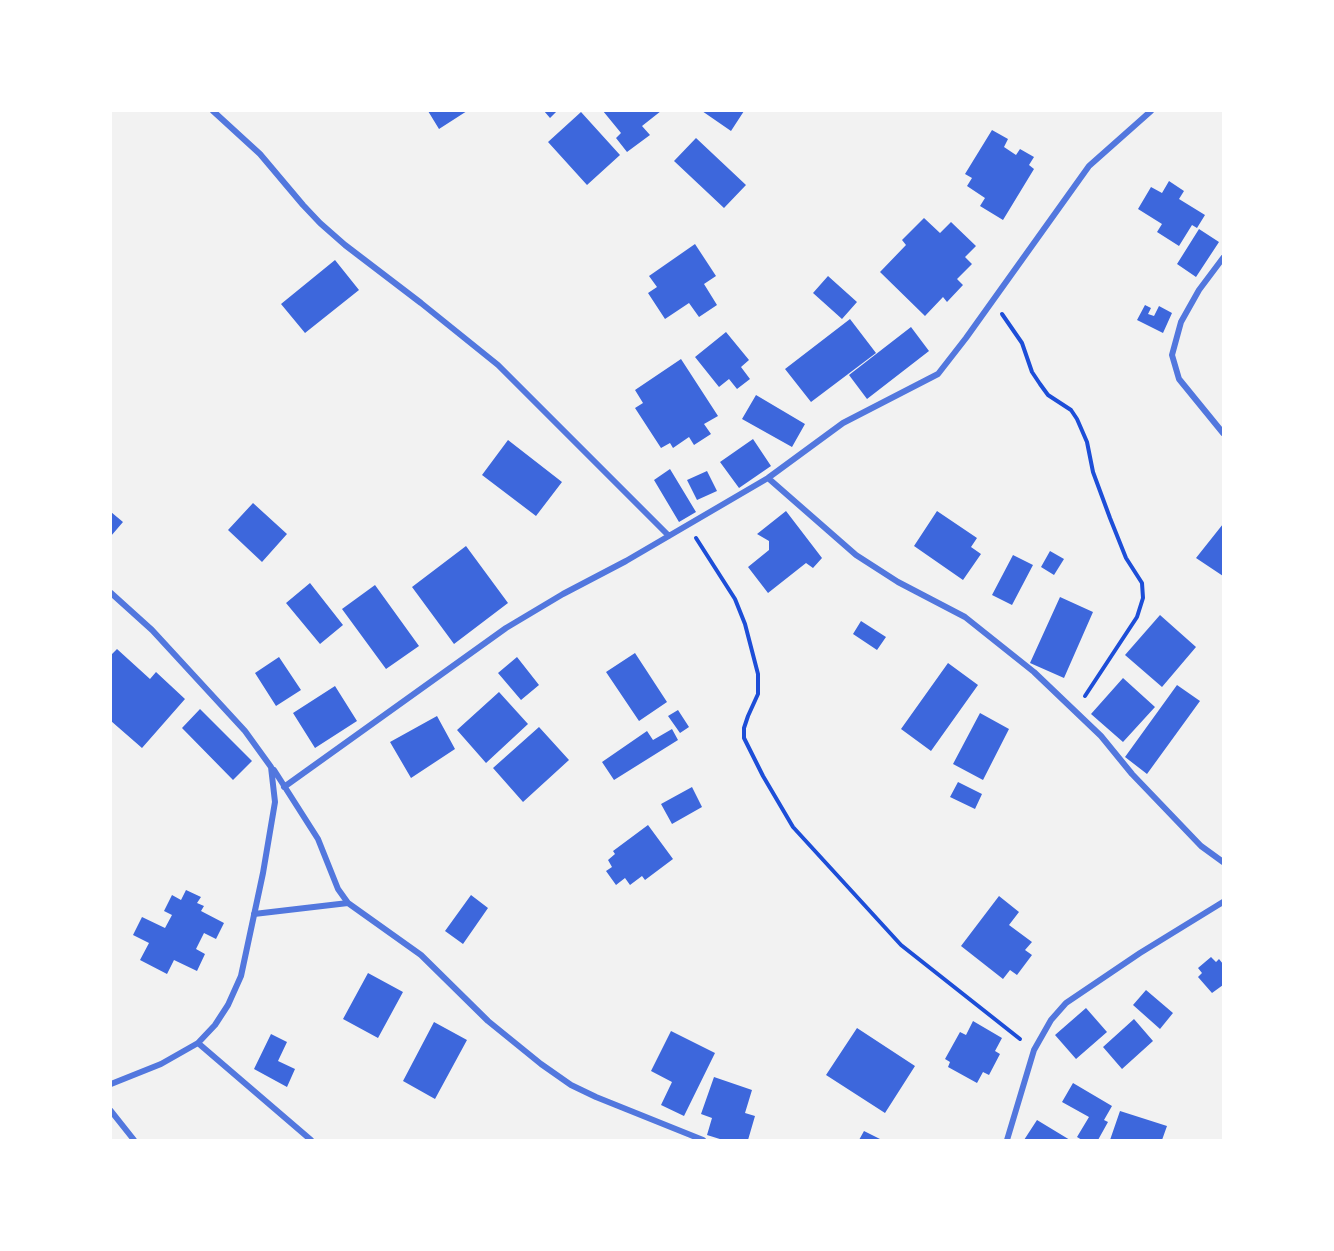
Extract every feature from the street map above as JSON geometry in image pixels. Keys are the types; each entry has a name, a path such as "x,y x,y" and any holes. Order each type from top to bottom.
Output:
{"street":[{"path":"213,111 260,154 320,223 498,365 669,536"},
{"path":"284,787 506,628 768,478 843,423 938,374 994,300 1089,166 1151,111"},
{"path":"1223,258 1181,322 1173,355 1179,379 1223,433"},
{"path":"768,478 856,555 897,582 964,617 1034,672 1101,736 1132,774 1201,846 1223,862"},
{"path":"111,593 152,630 245,731 272,767 318,839 339,889 348,903 422,955 488,1021 571,1085 703,1140"},
{"path":"111,1084 161,1064 198,1043 228,1005 241,976 275,802 272,767"},
{"path":"1007,1140 1034,1050 1051,1020 1066,1003 1140,953 1223,902"},
{"path":"254,914 348,903"},
{"path":"198,1043 311,1140"},
{"path":"111,1111 134,1140"},
{"path":"675,1140 680,1132"}],"path":[{"path":"994,300 1022,343 1032,372 1040,384 1048,395 1071,410 1077,419 1087,442 1093,472 1110,518 1126,558 1142,584 1143,598 1137,617 1076,710"},
{"path":"687,525 735,599 745,624 758,674 758,694 744,728 744,738 763,777 793,827 901,945 1034,1050"}],"building":[{"path":"428,111 467,111 439,129"},
{"path":"544,111 557,111 550,118"},
{"path":"603,111 661,111 642,126 650,135 627,152 616,138 621,133"},
{"path":"702,111 744,111 731,131"},
{"path":"581,112 620,155 587,185 548,142"},
{"path":"992,130 1008,139 1004,147 1016,155 1020,149 1034,157 1029,165 1034,169 1003,220 980,206 985,198 967,186 972,178 965,174"},
{"path":"696,138 746,185 724,208 674,161"},
{"path":"1169,181 1184,191 1179,199 1205,215 1197,228 1192,225 1179,246 1157,232 1162,224 1138,209 1151,187 1162,193"},
{"path":"924,218 940,233 951,222 976,246 965,257 972,264 957,279 963,285 947,302 943,297 925,316 880,272 906,245 902,240"},
{"path":"1199,229 1219,242 1196,277 1177,264"},
{"path":"695,244 716,276 704,284 717,305 699,317 689,303 665,319 648,293 657,287 649,276"},
{"path":"335,260 359,290 305,333 281,304"},
{"path":"828,276 857,302 842,319 813,293"},
{"path":"1145,305 1151,308 1148,314 1154,316 1159,306 1172,313 1163,333 1137,320"},
{"path":"850,319 876,353 811,402 785,369"},
{"path":"911,327 929,351 867,399 849,375"},
{"path":"726,332 749,360 741,367 750,379 737,389 729,379 719,387 695,357"},
{"path":"681,359 718,416 704,424 711,434 694,445 689,437 673,448 670,443 661,448 635,408 643,403 635,390"},
{"path":"756,395 805,424 792,447 742,419"},
{"path":"753,439 771,466 739,488 720,462"},
{"path":"508,440 562,482 536,516 482,475"},
{"path":"670,469 696,512 679,522 654,480"},
{"path":"707,471 717,491 697,500 687,480"},
{"path":"253,503 287,534 262,562 228,530"},
{"path":"786,511 822,558 813,568 806,563 768,593 748,567 769,550 769,541 757,534"},
{"path":"937,511 977,538 971,547 981,554 963,580 914,546"},
{"path":"111,512 123,522 111,536"},
{"path":"1223,524 1223,576 1196,558"},
{"path":"466,546 508,603 454,644 412,587"},
{"path":"1050,551 1064,559 1054,575 1041,567"},
{"path":"1013,555 1033,565 1012,605 992,595"},
{"path":"310,583 343,625 320,644 286,603"},
{"path":"375,585 419,646 386,669 342,609"},
{"path":"1060,597 1093,612 1064,678 1030,663"},
{"path":"1160,615 1196,647 1162,687 1125,655"},
{"path":"861,621 886,637 877,650 853,634"},
{"path":"117,649 150,679 156,672 185,699 142,748 111,721 111,655"},
{"path":"635,653 667,702 639,721 606,672"},
{"path":"279,657 301,690 276,706 255,673"},
{"path":"517,657 539,685 521,700 498,673"},
{"path":"948,663 978,685 931,751 901,729"},
{"path":"1123,678 1155,707 1123,742 1091,714"},
{"path":"1177,685 1200,701 1147,774 1125,757"},
{"path":"335,686 357,721 315,748 293,713"},
{"path":"499,692 528,724 486,763 457,730"},
{"path":"200,709 252,761 233,780 182,728"},
{"path":"678,710 689,727 680,733 668,716"},
{"path":"980,713 1009,729 983,780 953,764"},
{"path":"437,716 455,749 411,778 390,742"},
{"path":"539,727 569,760 523,802 493,768"},
{"path":"672,729 678,740 614,780 602,762 647,731 653,740"},
{"path":"958,782 982,794 975,809 950,797"},
{"path":"692,787 702,807 672,824 661,804"},
{"path":"648,825 673,859 645,880 642,876 630,885 625,878 616,885 606,871 612,867 608,860 615,854 613,851"},
{"path":"186,890 201,897 197,903 204,906 201,911 224,923 216,939 204,933 196,949 205,954 197,971 174,960 167,974 140,960 149,943 133,935 142,917 165,928 172,915 164,911 172,895 181,900"},
{"path":"471,895 488,908 463,944 445,931"},
{"path":"999,896 1019,912 1009,925 1032,942 1025,950 1032,955 1017,975 1010,970 1003,979 961,946"},
{"path":"1211,957 1216,962 1219,959 1223,964 1223,985 1212,993 1198,977 1202,973 1198,968"},
{"path":"368,973 403,992 378,1038 343,1019"},
{"path":"1146,990 1173,1013 1160,1029 1133,1005"},
{"path":"1086,1008 1107,1032 1076,1059 1055,1035"},
{"path":"1134,1019 1153,1041 1122,1069 1103,1047"},
{"path":"973,1021 1002,1038 995,1051 1000,1054 989,1075 983,1072 977,1083 948,1067 950,1062 945,1059 960,1032 966,1035"},
{"path":"434,1022 467,1040 435,1099 403,1081"},
{"path":"857,1028 915,1066 885,1113 826,1075"},
{"path":"671,1031 715,1053 684,1116 661,1105 672,1082 651,1071"},
{"path":"271,1034 287,1042 278,1061 295,1069 287,1087 254,1069"},
{"path":"714,1077 752,1090 745,1113 755,1116 748,1140 723,1140 707,1135 712,1118 701,1114"},
{"path":"1073,1083 1112,1106 1104,1120 1108,1122 1098,1140 1082,1140 1077,1137 1089,1117 1062,1102"},
{"path":"1120,1111 1167,1126 1162,1140 1110,1140"},
{"path":"1037,1120 1070,1140 1024,1140"},
{"path":"864,1131 882,1140 859,1140"}]}
